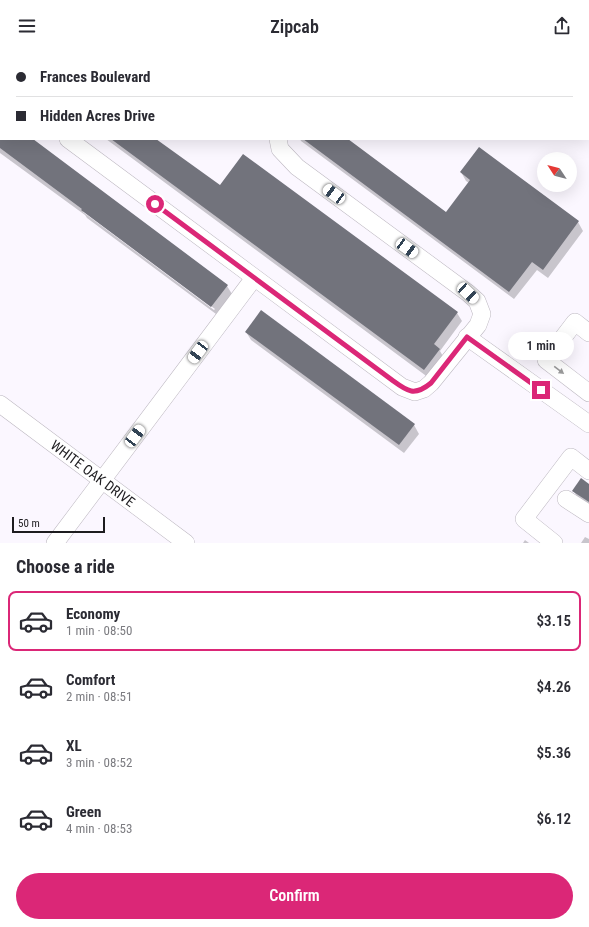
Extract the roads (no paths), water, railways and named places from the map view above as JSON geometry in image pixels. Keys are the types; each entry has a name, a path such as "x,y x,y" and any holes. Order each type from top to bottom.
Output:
{"street":[{"path":"69,140 397,383 409,391 418,392 424,389 431,383 478,325 482,314 477,301 297,167 280,149 278,140"},
{"path":"55,543 254,278"},
{"path":"589,333 575,322 546,360 589,393"},
{"path":"467,337 589,424"},
{"name":"WHITE OAK DRIVE","path":"0,404 186,543"},
{"path":"554,543 524,519 571,457 589,471"},
{"path":"566,499 589,514"}]}
